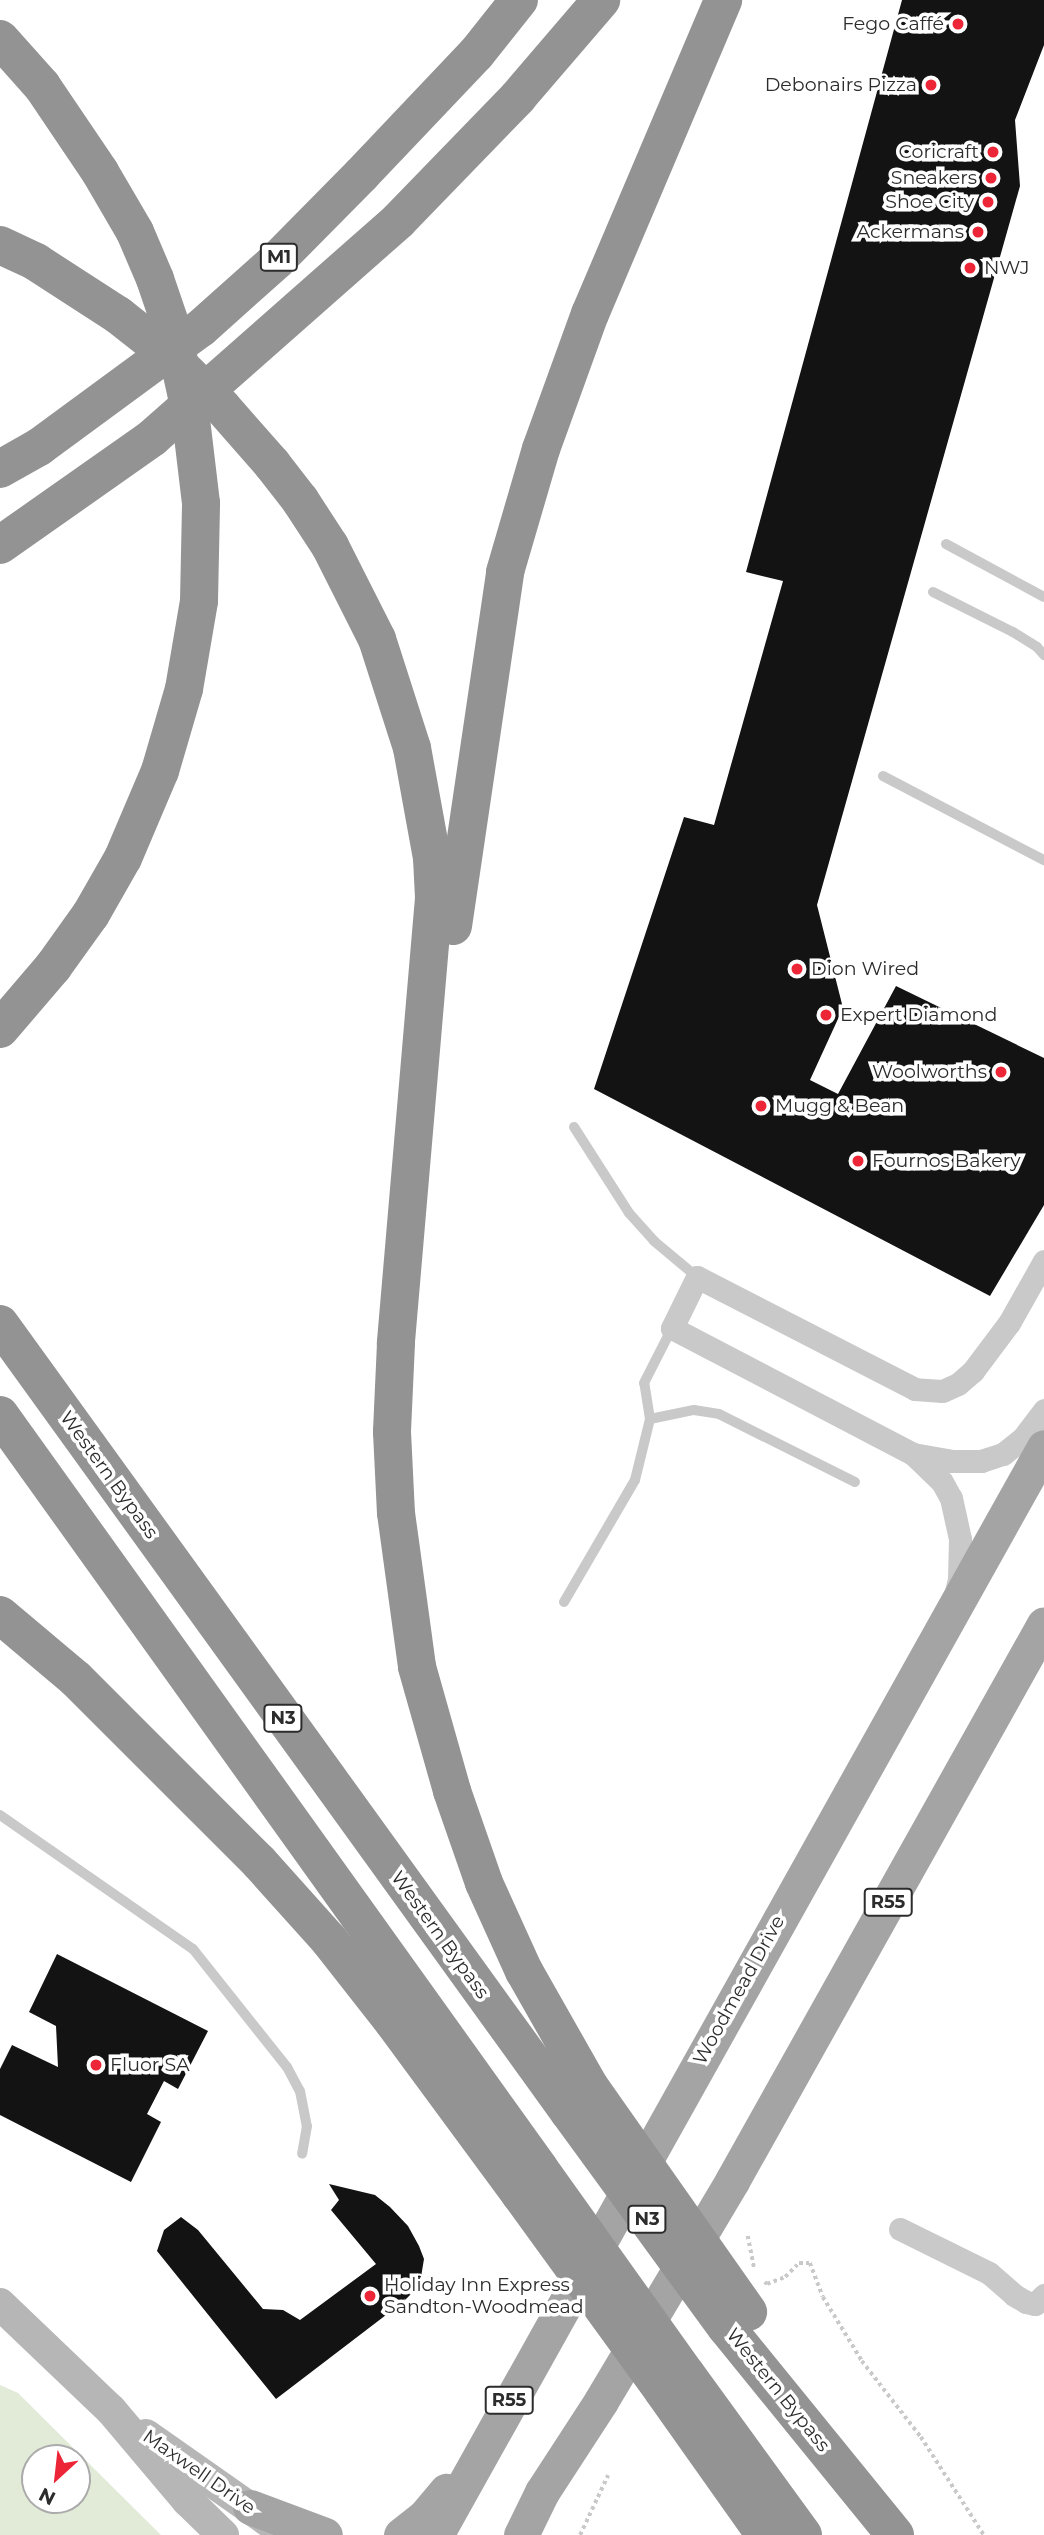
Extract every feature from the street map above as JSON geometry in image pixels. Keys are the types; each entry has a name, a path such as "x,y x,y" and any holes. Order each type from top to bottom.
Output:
{"highway":[{"name":"M1","path":"0,469 39,447 201,328 277,260 476,54 519,0"},
{"name":"M1","path":"0,517 53,486 343,271 399,220 519,97 601,0"},
{"path":"396,1343 505,572 541,449 590,314 723,0"},
{"path":"0,39 42,86 100,172 135,232 172,329 190,411 201,503 199,601 184,689 160,771 123,858 91,914 46,976 0,1029"},
{"path":"0,245 36,262 118,315 170,356 222,407 272,464 330,546 377,639 403,713 426,819 435,898 396,1343 392,1432 396,1513 417,1667 452,1791 484,1883 580,2100"},
{"path":"0,545 152,438 343,271"},
{"name":"Western Bypass","path":"0,1324 580,2100 745,2306 890,2528"},
{"path":"0,1417 29,1455 529,2181 674,2383 803,2535"},
{"path":"0,1615 76,1679 259,1862 329,1940 394,2023 529,2181"},
{"path":"674,2383 765,2535"}],"main road":[{"name":"Woodmead Drive","path":"436,2535 481,2449 1044,1447"},
{"name":"R55","path":"521,2535 542,2492 601,2401 732,2181 1044,1624"},
{"name":"Maxwell Drive","path":"0,2304 111,2410 188,2501 223,2535"},
{"name":"Maxwell Drive","path":"111,2410 287,2535"},
{"path":"401,2535 425,2516 481,2449"},
{"path":"537,2535 542,2492"},
{"path":"250,2507 325,2535"}],"street":[{"path":"949,1619 960,1579 960,1539 951,1497 942,1482 914,1454 672,1328 697,1277 915,1389 929,1392 951,1388 973,1371 1009,1324 1044,1261"},
{"path":"914,1454 961,1461 981,1461 1003,1454 1023,1438 1044,1410"},
{"path":"900,2229 989,2273 1026,2302 1035,2304 1044,2295"}],"lane":[{"path":"946,544 1044,597"},
{"path":"933,592 1013,632 1037,647 1044,655"},
{"path":"883,776 1044,860"},
{"path":"574,1127 629,1213 654,1241 697,1277"},
{"path":"564,1602 631,1490 650,1419 644,1383 672,1328"},
{"path":"650,1419 694,1410 719,1414 855,1482"},
{"path":"0,1815 194,1949 287,2067 300,2091 307,2126 302,2154"}],"path":[{"path":"748,2236 755,2274"},
{"path":"745,2306 767,2284 785,2277 799,2263 810,2263 823,2297 862,2361 921,2437 984,2535"},
{"path":"580,2535 608,2475"}],"green space":[{"path":"0,2385 18,2393 69,2444 21,2444 21,2514 91,2514 91,2465 161,2535 0,2535"}],"building":[{"path":"902,0 1044,0 1044,45 1015,120 1020,186 817,905 843,1008 810,1080 838,1094 896,986 1044,1058 1044,1205 990,1296 594,1089 684,817 714,825 783,581 746,572"},
{"name":"Fluor SA","path":"57,1954 208,2031 178,2089 164,2081 147,2114 161,2122 131,2182 0,2115 0,2069 12,2045 58,2067 56,2026 29,2012"},
{"name":"Holiday Inn Express Sandton-Woodmead","path":"329,2184 375,2195 390,2207 408,2226 419,2246 424,2259 421,2277 414,2291 403,2302 276,2399 157,2251 164,2230 181,2217 198,2230 263,2309 283,2310 300,2320 376,2264 331,2210 339,2200"}],"place":[{"name":"Fego Caffé","path":"958,24"},
{"name":"Debonairs Pizza","path":"931,85"},
{"name":"Coricraft","path":"993,152"},
{"name":"Sneakers","path":"991,178"},
{"name":"Shoe City","path":"988,202"},
{"name":"Ackermans","path":"978,232"},
{"name":"NWJ","path":"970,268"},
{"name":"Dion Wired","path":"797,969"},
{"name":"Expert Diamond","path":"826,1015"},
{"name":"Woolworths","path":"1001,1072"},
{"name":"Mugg & Bean","path":"761,1106"},
{"name":"Fournos Bakery","path":"858,1161"},
{"name":"Fluor SA","path":"96,2065"},
{"name":"Holiday Inn Express Sandton-Woodmead","path":"370,2296"}]}
